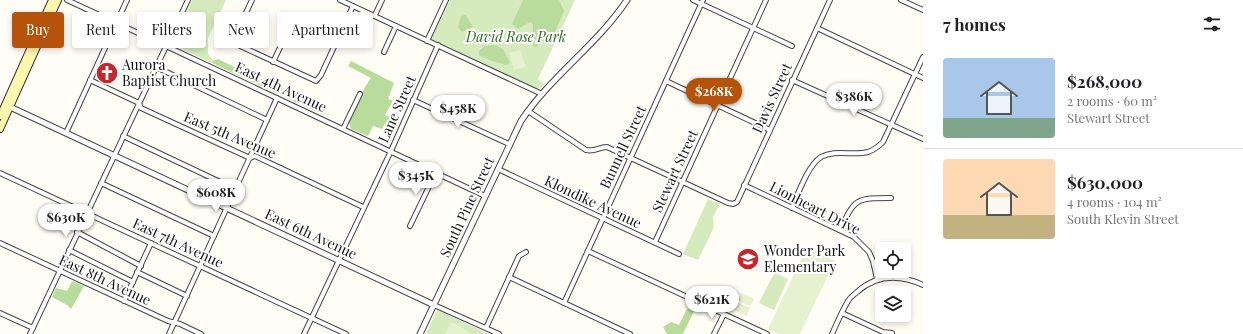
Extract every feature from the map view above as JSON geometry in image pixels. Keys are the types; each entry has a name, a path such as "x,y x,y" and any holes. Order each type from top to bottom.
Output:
{"main road":[{"path":"0,129 8,105 52,0"},
{"path":"0,116 8,105 58,0"}],"street":[{"name":"East 4th Avenue","path":"67,0 93,12"},
{"path":"122,12 127,0"},
{"path":"182,12 188,0"},
{"path":"252,0 235,36 234,42 273,62 316,81 321,75 353,6"},
{"path":"340,0 542,94"},
{"path":"375,16 382,0"},
{"path":"427,40 446,0"},
{"name":"South Pine Street","path":"420,334 521,121 542,94 602,31 627,0"},
{"path":"693,0 702,2 753,29 792,46"},
{"name":"Stewart Street","path":"655,242 766,0"},
{"name":"Davis Street","path":"682,182 728,203 733,204 737,202 830,0"},
{"path":"901,0 923,10"},
{"name":"Bunnell Street","path":"564,303 702,2"},
{"path":"384,52 396,26"},
{"path":"817,28 923,78"},
{"name":"Lane Street","path":"304,334 391,151 438,45"},
{"path":"66,133 105,48"},
{"path":"30,334 165,48"},
{"name":"East 4th Avenue","path":"170,48 485,196"},
{"path":"273,62 280,48"},
{"path":"792,208 808,173 821,157 829,154 867,152 883,142 923,57"},
{"path":"156,67 267,120"},
{"name":"East 5th Avenue","path":"90,80 139,103 141,108 250,158 255,156 363,208"},
{"path":"792,80 923,140"},
{"path":"666,81 770,130"},
{"path":"343,129 360,94"},
{"path":"169,334 277,98"},
{"path":"413,100 509,144"},
{"name":"East 6th Avenue","path":"8,105 499,334"},
{"path":"528,111 586,150 592,151 602,147 607,147 682,182"},
{"path":"123,136 236,189"},
{"name":"Klondike Avenue","path":"498,169 679,254"},
{"path":"410,226 436,172"},
{"name":"East 7th Avenue","path":"0,173 346,334"},
{"path":"101,183 214,236"},
{"name":"Lionheart Drive","path":"744,185 854,237 869,252 873,261 877,280"},
{"path":"840,230 850,208 856,202 870,198 891,198"},
{"path":"77,232 140,266"},
{"name":"East 8th Avenue","path":"0,243 124,301 168,321 180,324 200,334"},
{"path":"124,301 151,243"},
{"path":"69,250 133,282"},
{"path":"588,251 767,334"},
{"path":"486,328 519,256 526,252"},
{"path":"137,272 187,296"},
{"path":"832,334 849,299 863,286 889,277 900,278 923,285"},
{"path":"509,278 630,334"},
{"path":"0,313 33,328"},
{"path":"842,313 883,332 892,332"},
{"path":"714,334 724,314"}],"green space":[{"path":"192,0 226,0 220,12 214,12 214,25 208,38 208,54 216,65 180,48 206,48 206,12 187,12"},
{"name":"David Rose Park","path":"450,0 575,0 538,79 545,84 538,89 431,39"},
{"path":"523,0 559,0 564,11 552,39 539,43 537,47 533,47 533,24 530,22 518,29 512,24"},
{"path":"466,15 473,27 462,32 458,27 461,16"},
{"path":"494,45 503,49 510,63 506,65 489,60 479,55 479,51 485,46"},
{"path":"520,50 526,67 514,70 509,53"},
{"path":"218,59 255,77 278,84 286,94 322,112 324,115 216,65 212,61"},
{"path":"351,61 394,83 388,99 393,101 385,115 399,122 397,127 386,122 382,129 373,126 368,136 351,129 349,122 365,87 371,78 348,66"},
{"path":"708,199 720,204 713,217 714,227 698,260 683,254"},
{"path":"807,247 835,261 800,334 779,334 768,329"},
{"path":"775,273 788,279 774,310 759,303"},
{"path":"72,281 84,286 71,309 67,305 52,297 56,288 67,291"},
{"path":"741,293 754,299 750,306 737,300"},
{"path":"737,302 750,308 746,316 733,309"},
{"path":"687,309 695,309 683,334 667,334 663,327 671,322 679,325"},
{"path":"437,310 489,334 426,334"},
{"path":"451,322 463,328 470,334 445,334"}],"place":[{"name":"Aurora Baptist Church","path":"107,73"},
{"name":"Wonder Park Elementary","path":"748,259"}]}
